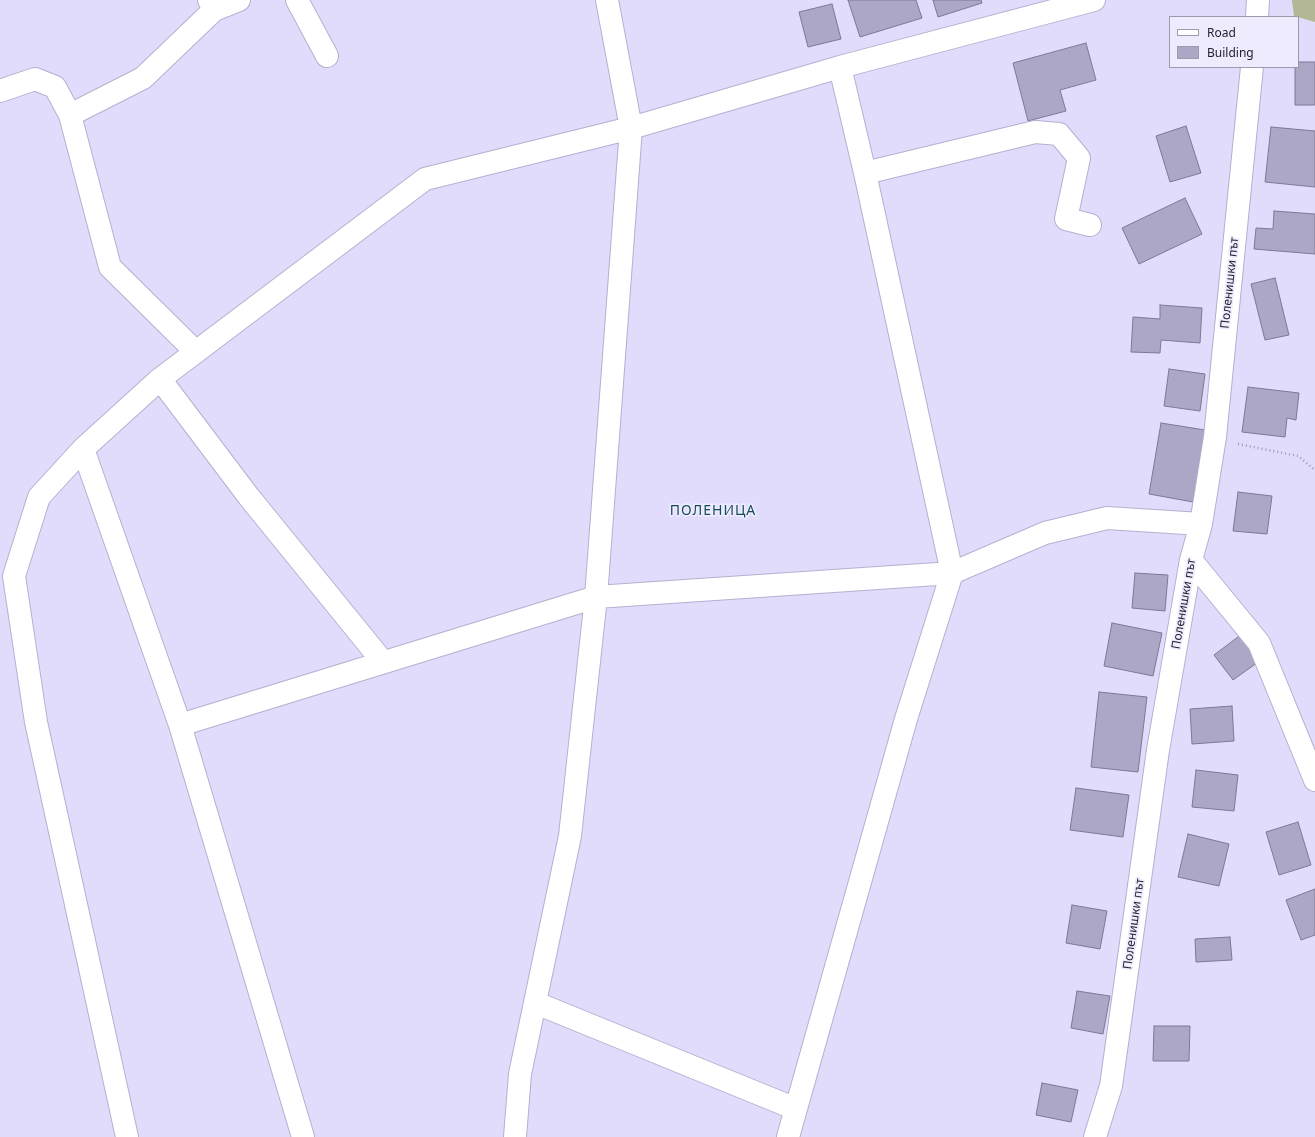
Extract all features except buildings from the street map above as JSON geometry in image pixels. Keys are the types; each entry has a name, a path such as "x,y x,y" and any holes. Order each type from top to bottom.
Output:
{"street":[{"path":"70,116 143,78 212,5 240,0"},
{"path":"296,0 327,56"},
{"path":"515,1137 520,1074 570,836 596,597 630,128 607,0"},
{"path":"127,1137 36,722 14,576 39,497 83,449 160,379 425,180 630,128 1053,5 1094,0"},
{"path":"1257,16 1258,0"},
{"path":"788,1137 906,719 952,573 865,173 840,67"},
{"name":"Поленишки път","path":"1095,1137 1111,1086 1158,750 1191,560 1201,524 1215,437 1252,68"},
{"path":"0,91 35,79 55,87 70,116 110,268 196,352"},
{"path":"865,173 1035,132 1059,134 1079,158 1066,219 1090,225"},
{"path":"160,379 249,497 383,662"},
{"path":"83,449 180,724 303,1137"},
{"path":"180,724 596,597 952,573 1044,533 1107,518 1201,524"},
{"path":"1191,560 1259,643 1315,780"},
{"path":"536,1003 796,1109"}],"path":[{"path":"1215,437 1228,443 1298,456 1315,470"}],"green space":[{"path":"1292,0 1315,0 1315,22 1299,17 1299,16 1294,16"}],"district":[{"name":"ПОЛЕНИЦА","path":"713,511"}]}
